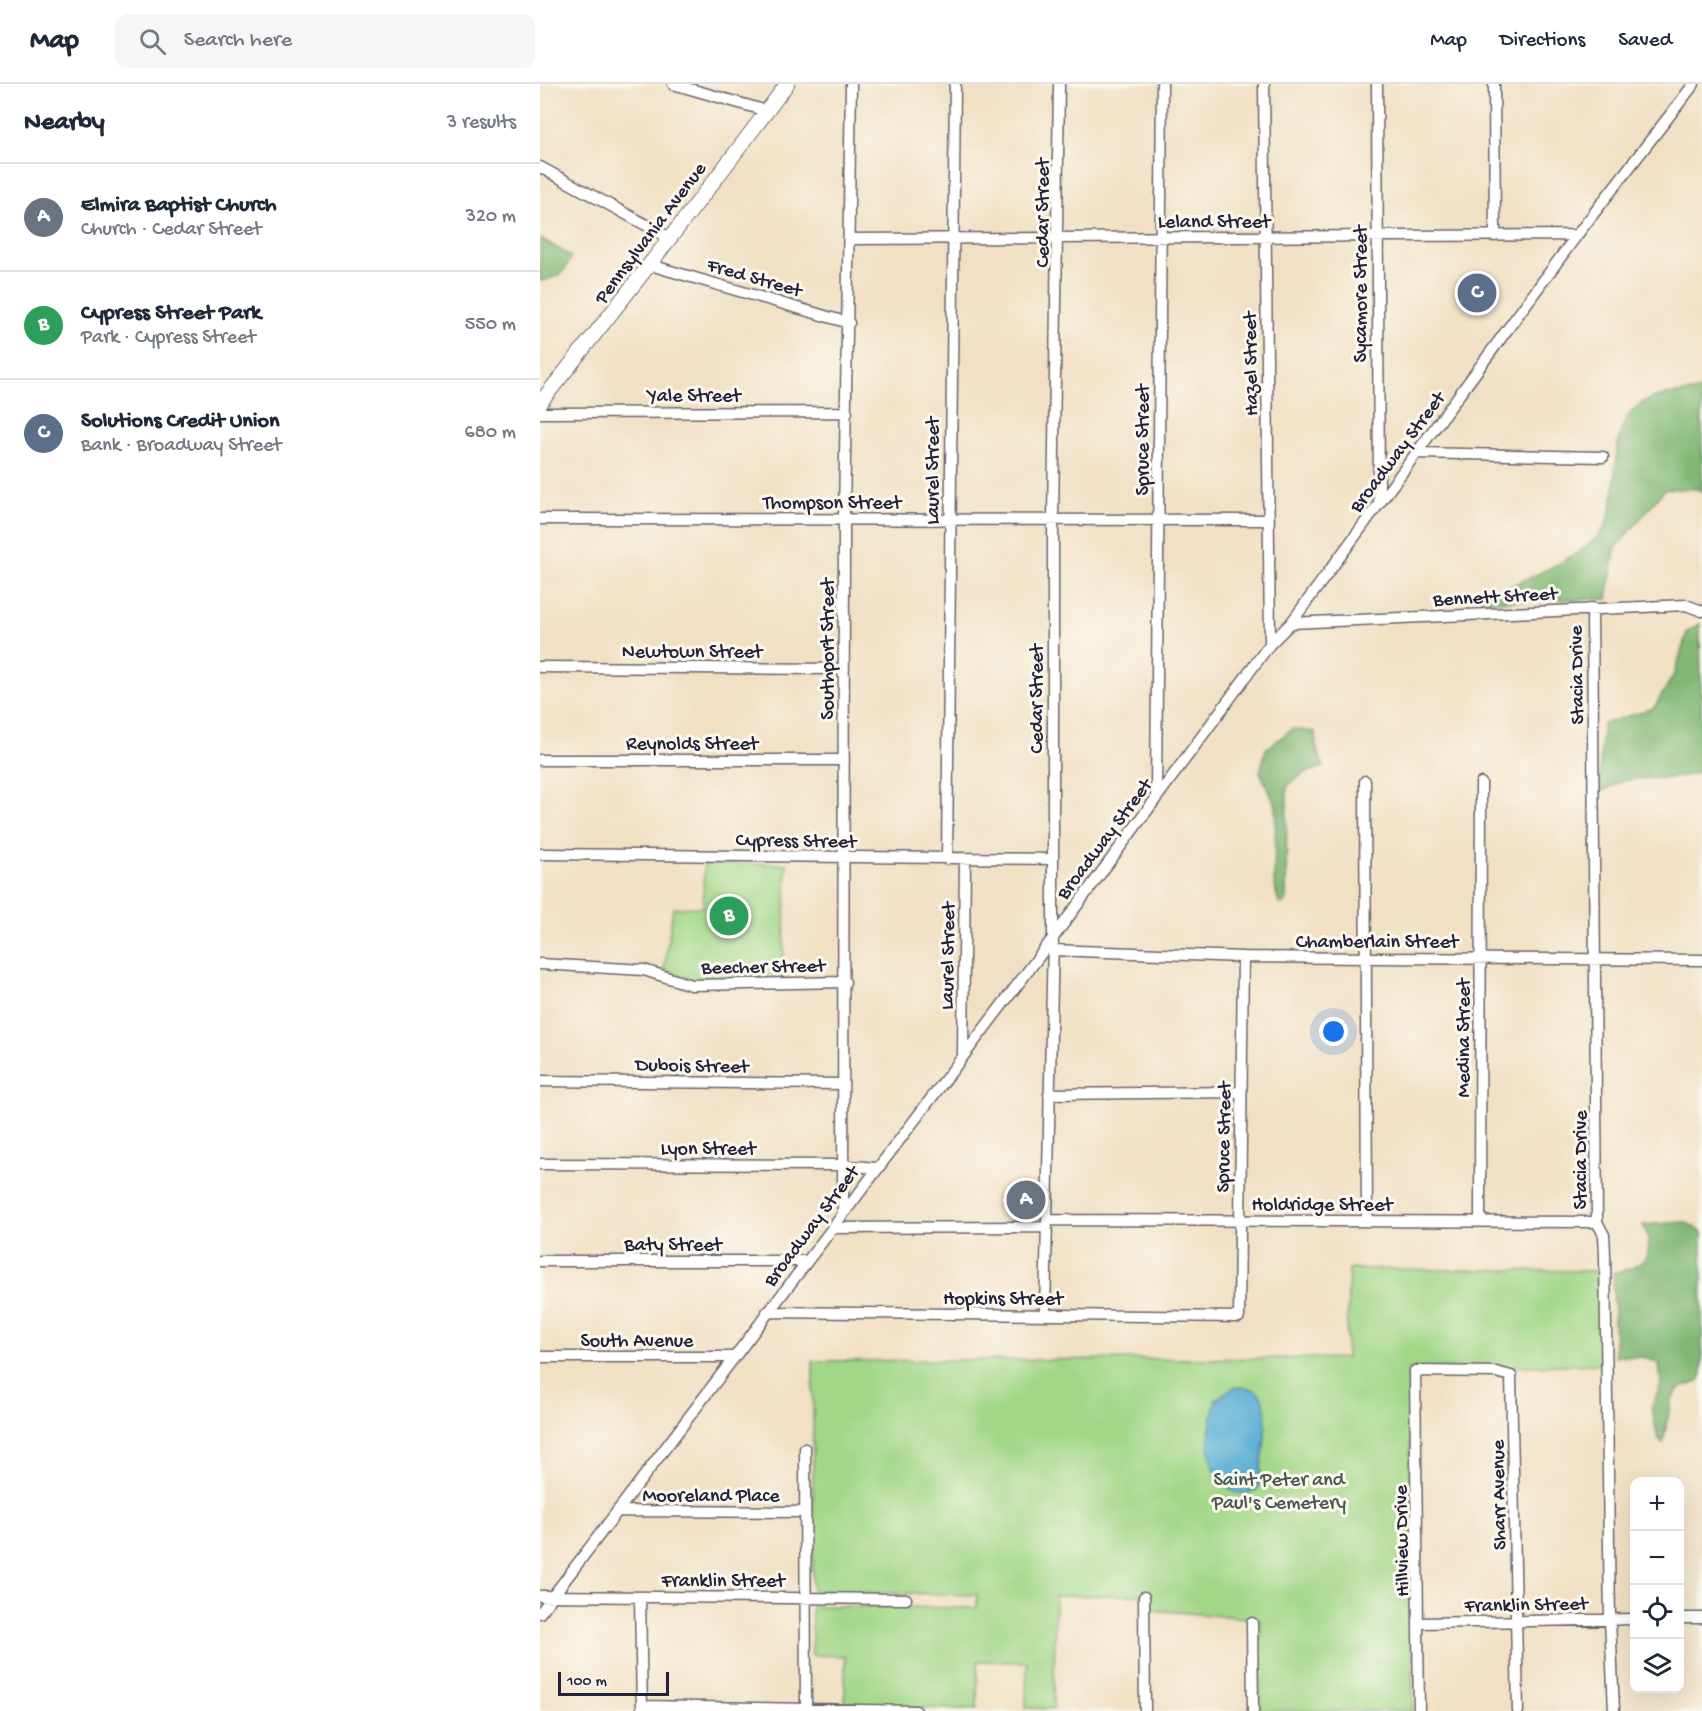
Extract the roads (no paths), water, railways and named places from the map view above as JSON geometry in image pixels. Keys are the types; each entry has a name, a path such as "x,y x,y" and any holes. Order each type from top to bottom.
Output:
{"main road":[{"name":"Pennsylvania Avenue","path":"540,403 650,265 668,237 787,84"}],"street":[{"path":"673,84 767,111"},
{"name":"Southport Street","path":"843,1214 844,519 849,323 851,84"},
{"name":"Laurel Street","path":"947,859 955,84"},
{"name":"Cedar Street","path":"1045,1314 1053,938 1053,520 1059,238 1059,84"},
{"name":"Spruce Street","path":"1156,797 1162,84"},
{"name":"Hazel Street","path":"1264,84 1270,644"},
{"name":"Sycamore Street","path":"1377,84 1379,504"},
{"path":"1494,84 1495,236"},
{"name":"Broadway Street","path":"540,1612 1053,938 1270,644 1291,623 1577,235 1694,84"},
{"path":"540,167 668,237"},
{"name":"Leland Street","path":"850,239 1577,235"},
{"name":"Fred Street","path":"650,265 849,323"},
{"name":"Yale Street","path":"540,413 847,412"},
{"path":"1417,453 1603,457"},
{"name":"Thompson Street","path":"540,519 1053,520 1158,518 1269,520"},
{"name":"Bennett Street","path":"1291,623 1686,604 1701,610"},
{"name":"Stacia Drive","path":"1592,608 1597,1222 1604,1235 1605,1255 1610,1619 1614,1711"},
{"name":"Newtown Street","path":"540,668 844,669"},
{"name":"Reynolds Street","path":"540,760 844,760"},
{"path":"1365,781 1367,1221"},
{"name":"Medina Street","path":"1480,1221 1481,783"},
{"name":"Cypress Street","path":"540,854 1052,859"},
{"name":"Laurel Street","path":"963,1054 965,859"},
{"name":"Chamberlain Street","path":"1052,950 1365,959 1702,960"},
{"name":"Spruce Street","path":"1239,1317 1243,957"},
{"name":"Beecher Street","path":"540,964 644,970 691,985 845,982"},
{"name":"Dubois Street","path":"540,1081 843,1084"},
{"path":"1049,1094 1241,1092"},
{"name":"Lyon Street","path":"540,1164 843,1165 876,1168"},
{"name":"Holdridge Street","path":"832,1228 1239,1221 1597,1222"},
{"name":"Baty Street","path":"540,1261 807,1261"},
{"name":"Hopkins Street","path":"767,1312 1239,1317"},
{"name":"South Avenue","path":"540,1357 734,1357"},
{"name":"Sharr Avenue","path":"1415,1371 1496,1372 1511,1376 1518,1711"},
{"name":"Hillview Drive","path":"1415,1371 1419,1711"},
{"path":"805,1449 806,1710"},
{"name":"Mooreland Place","path":"617,1512 805,1512"},
{"name":"Franklin Street","path":"540,1596 906,1599"},
{"path":"640,1597 642,1709 916,1711"},
{"path":"1144,1597 1145,1711"},
{"path":"1684,1618 1702,1618"},
{"name":"Franklin Street","path":"1419,1623 1630,1619"},
{"path":"1252,1623 1253,1711"}],"water":[{"path":"1235,1387 1249,1388 1259,1393 1266,1414 1259,1484 1256,1491 1245,1493 1235,1492 1220,1479 1209,1447 1210,1427 1216,1399"}],"place":[{"name":"Solutions Credit Union","path":"1477,293"},
{"name":"Cypress Street Park","path":"729,916"},
{"name":"Elmira Baptist Church","path":"1026,1200"}],"park label":[{"name":"Saint Peter and Paul's Cemetery","path":"1279,1490"}]}
